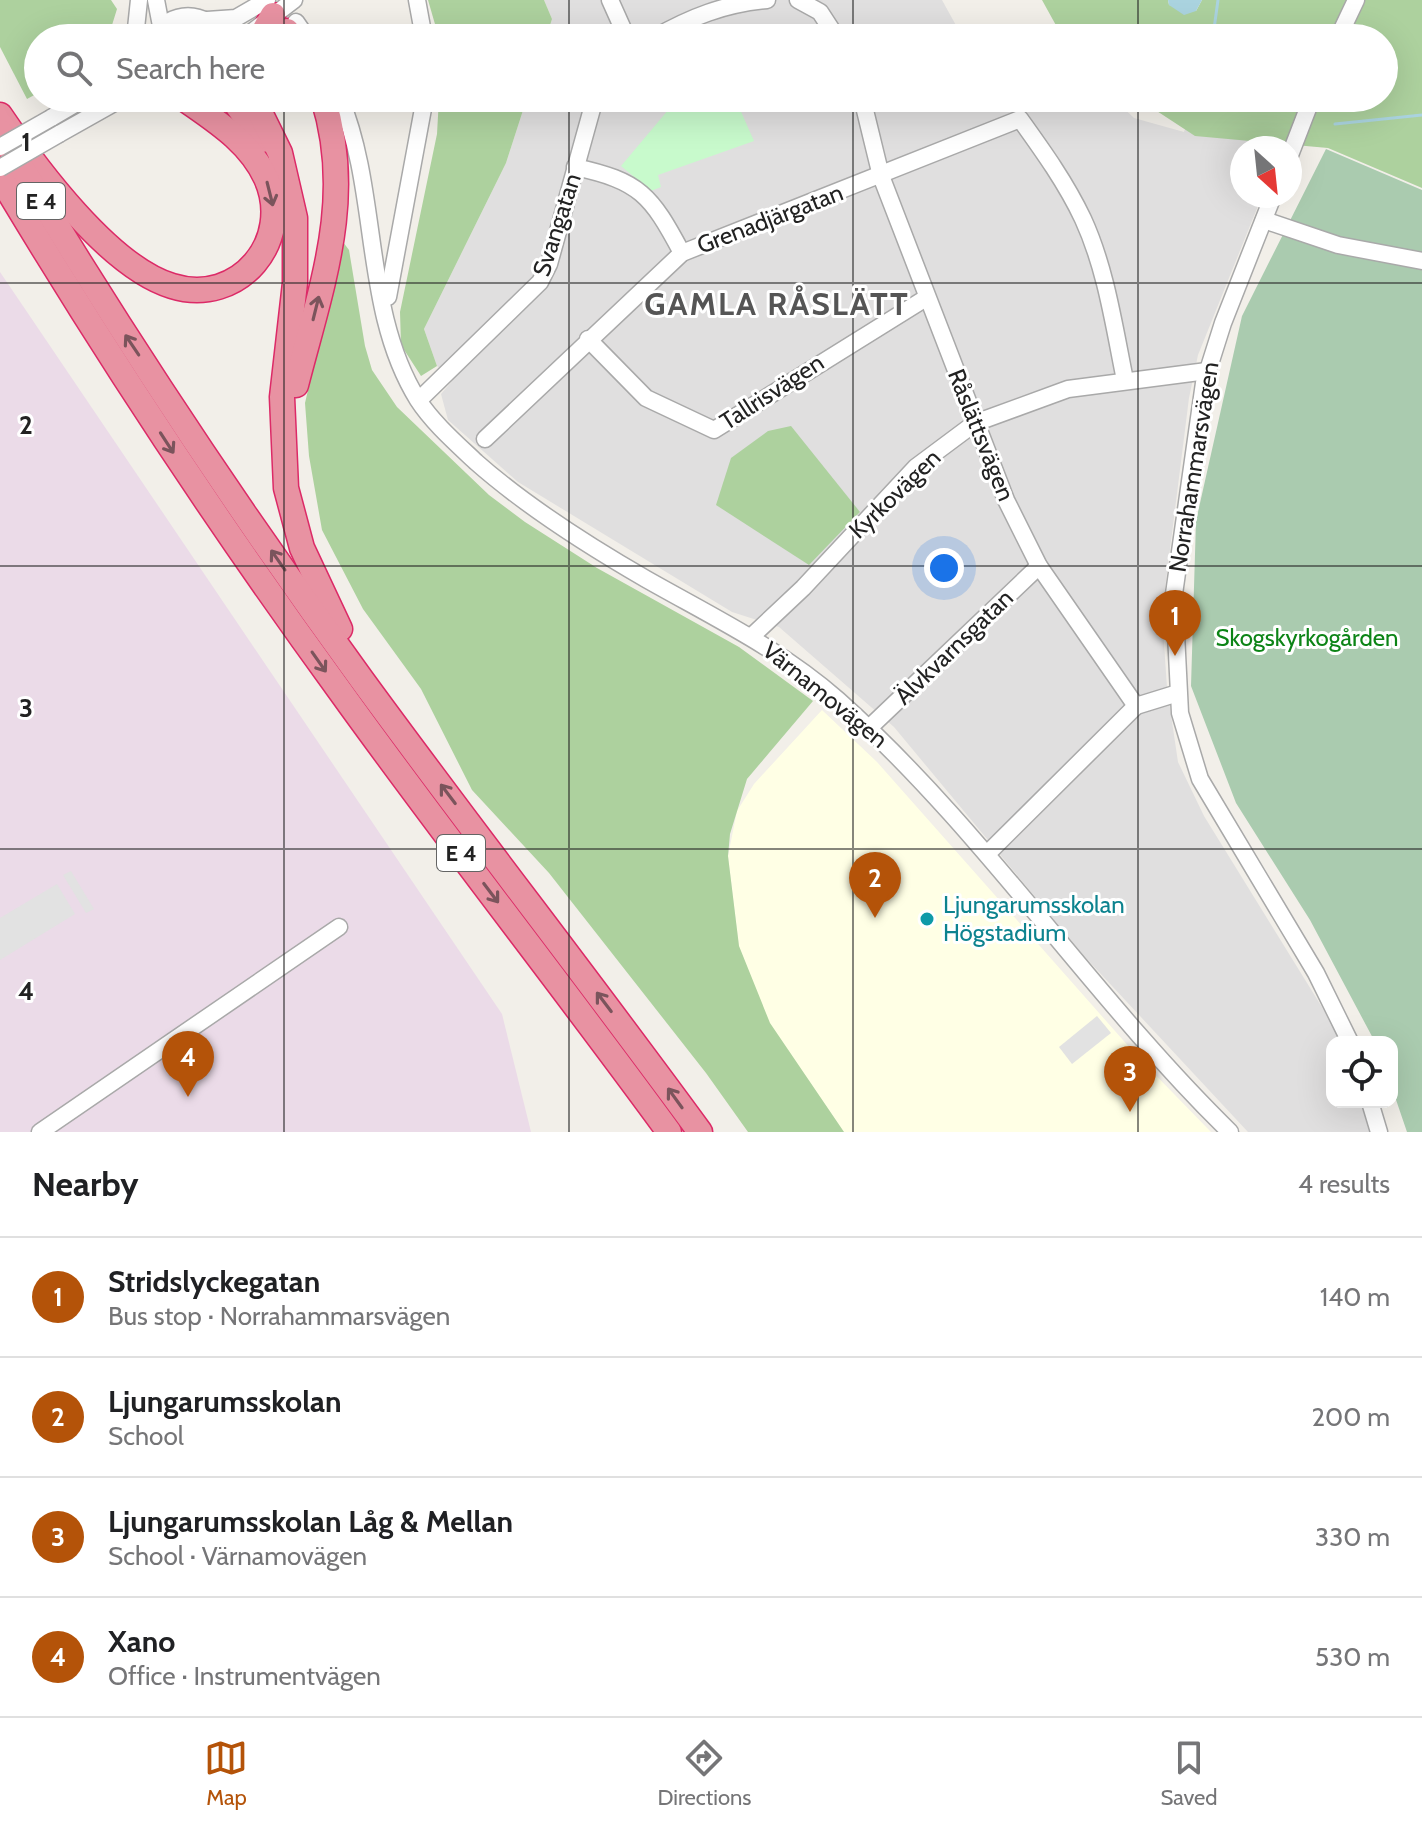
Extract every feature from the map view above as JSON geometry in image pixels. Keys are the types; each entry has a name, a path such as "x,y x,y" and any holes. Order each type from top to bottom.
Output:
{"highway":[{"path":"0,115 72,209 122,255 171,286 212,288 245,274 259,261 272,232 272,197 266,177 246,148 201,112"},
{"path":"242,112 286,175"},
{"path":"260,112 280,153 296,243 282,397 286,488 302,548 340,629 388,715"},
{"path":"283,438 335,226 336,159 326,112"},
{"name":"E 4","path":"0,132 82,270 217,474 388,715 700,1132"},
{"name":"E 4","path":"0,177 64,284 202,498 341,693 651,1107 666,1132"},
{"path":"0,195 64,284"}],"street":[{"path":"136,24 139,0"},
{"path":"156,0 157,24"},
{"path":"178,0 208,24"},
{"path":"166,24 171,19 201,18 236,18 287,24 294,0"},
{"path":"417,0 421,24"},
{"path":"610,0 621,24"},
{"path":"678,24 691,16 721,7 767,0"},
{"path":"1345,24 1356,0"},
{"path":"804,2 820,12 828,24"},
{"path":"0,147 61,112"},
{"path":"0,168 98,112"},
{"name":"Värnamovägen","path":"344,112 356,152 385,314 397,355 419,400 457,445 511,491 631,569 752,636 832,695 915,773 987,854 1095,986 1230,1132"},
{"name":"Värnamovägen","path":"385,314 400,217 422,112"},
{"name":"Svangatan","path":"419,400 540,282 591,112"},
{"name":"Råslättsvägen","path":"865,112 881,176 1006,500 1039,566 1136,706"},
{"path":"1297,136 1307,112"},
{"name":"Grenadjärgatan","path":"485,439 682,253 1020,119 1055,168 1083,220 1103,277 1125,380"},
{"path":"575,167 613,175 643,193 655,206 682,253"},
{"name":"Norrahammarsvägen","path":"1268,208 1207,371 1174,594 1178,693 1184,734 1200,779 1316,973 1347,1036"},
{"path":"373,247 400,217"},
{"path":"1264,220 1338,245 1422,261"},
{"name":"Tallrisvägen","path":"588,339 646,398 714,430 926,298"},
{"name":"Kyrkovägen","path":"752,636 803,588 916,467 975,423 1068,389 1207,371"},
{"name":"Älvkvarnsgatan","path":"869,728 1039,566"},
{"path":"987,854 1136,706 1178,693"},
{"path":"40,1132 339,927"},
{"path":"1372,1108 1379,1132"}],"shaded area":[{"path":"544,0 942,0 955,24 550,24 552,19"},
{"path":"522,112 1128,112 1134,118 1184,132 1191,112 1226,112 1288,125 1284,136 1230,136 1230,208 1257,208 1198,355 1189,398 1162,613 1167,688 1178,762 1204,816 1340,1036 1326,1036 1326,1108 1363,1108 1370,1132 1248,1132 1085,957 894,727 779,627 732,612 518,482 448,420 441,394 453,380 437,366 424,329 506,163"},
{"path":"0,272 502,1014 531,1132 0,1132"},
{"path":"822,710 877,762 1138,1057 1211,1132 844,1132 769,1023 739,947 728,856 737,811 754,784"},
{"path":"71,871 94,909 86,913 63,875"},
{"path":"57,884 75,914 0,960 0,918"},
{"path":"1097,1016 1111,1033 1072,1064 1059,1047"}],"green space":[{"path":"0,0 111,0 117,9 112,24 24,24 24,93 0,47"},
{"path":"428,0 544,0 552,19 550,24 435,24"},
{"path":"1042,0 1168,0 1169,5 1196,11 1202,0 1422,0 1422,188 1328,148 1302,146 1302,136 1230,136 1230,139 1195,136 1158,112 1398,112 1398,24 1055,24"},
{"path":"438,112 522,112 506,163 424,329 437,366 421,376 401,345 400,312 437,134"},
{"path":"666,112 741,112 754,141 658,175 661,187 651,191 621,166"},
{"name":"Skogskyrkogården","path":"1326,149 1422,190 1422,1132 1407,1132 1398,1106 1398,1036 1372,1036 1310,920 1236,803 1191,686 1196,521 1242,316 1296,208 1302,208 1302,197"},
{"path":"343,242 349,250 372,370 397,407 489,495 525,522 597,568 739,647 813,701 747,779 730,834 728,856 739,946 770,1023 844,1132 748,1132 706,1073 549,873 472,790 421,689 363,609 322,530 309,456 305,403"},
{"path":"791,426 860,512 809,565 716,505 731,458 768,431"}],"water":[{"path":"1168,0 1202,0 1196,11 1184,15 1169,5"}],"waterway":[{"path":"1215,24 1218,0"},
{"path":"1335,124 1422,115"}],"place":[{"name":"Stridslyckegatan","path":"1175,656"},
{"name":"Ljungarumsskolan","path":"875,918"},
{"name":"Ljungarumsskolan Högstadium","path":"927,919"},
{"name":"Xano","path":"188,1097"},
{"name":"Ljungarumsskolan Låg & Mellan","path":"1130,1112"}],"district":[{"name":"GAMLA RÅSLÄTT","path":"777,304"}]}
